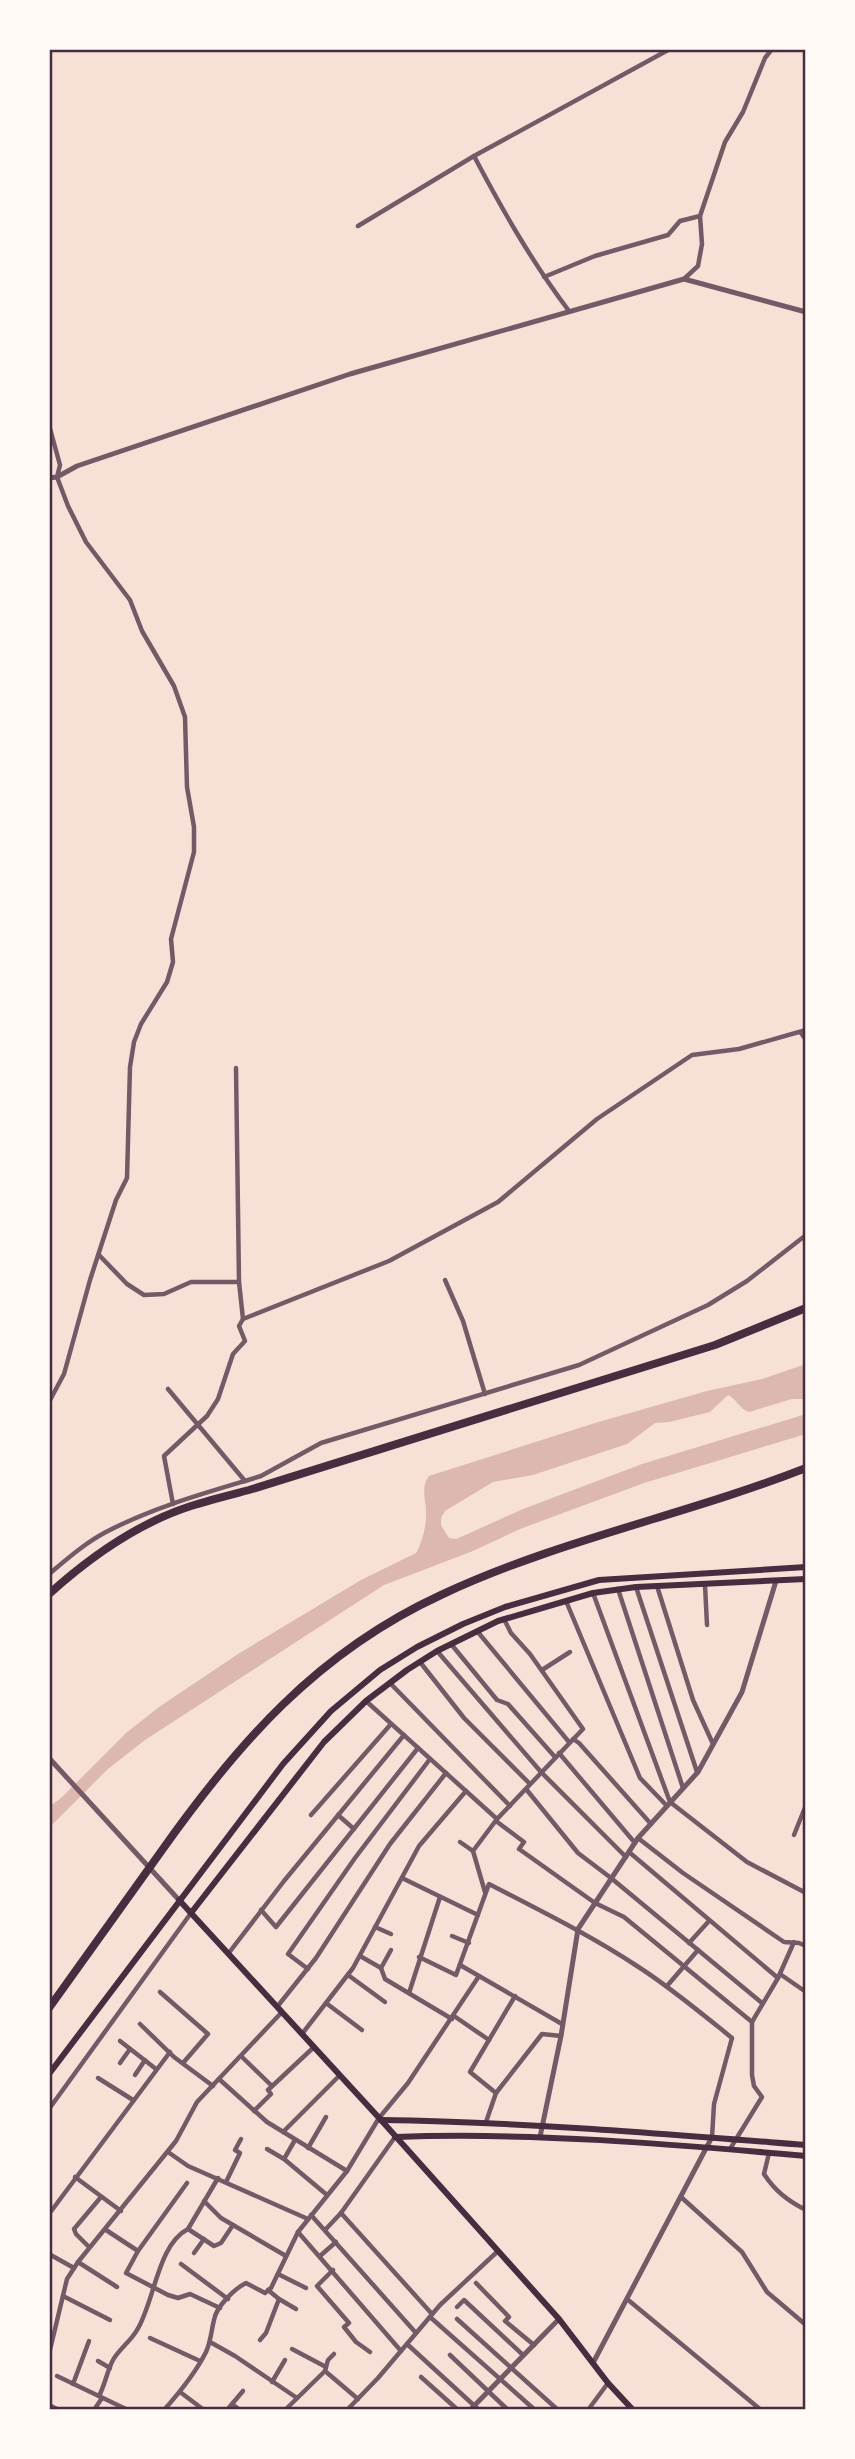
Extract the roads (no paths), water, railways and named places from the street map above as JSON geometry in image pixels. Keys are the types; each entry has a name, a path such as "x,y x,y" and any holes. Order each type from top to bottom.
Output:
{"highway":[{"path":"49,1594 114,1543 153,1521 191,1506 715,1345 806,1308"},
{"path":"49,2008 217,1775 282,1704 330,1661 402,1615 470,1582 621,1528 806,1468"}],"main road":[{"path":"49,2074 248,1808 312,1731 356,1689 417,1647 505,1607 599,1580 806,1567"},
{"path":"191,1913 324,1742 366,1701 437,1651 504,1619 593,1593 636,1587 806,1579"},
{"path":"179,1900 559,2319 608,2383 634,2410"},
{"path":"380,2119 486,2122 806,2145"},
{"path":"660,2134 661,2144"},
{"path":"395,2137 540,2137 806,2156"}],"street":[{"path":"358,226 474,156 670,49"},
{"path":"49,478 57,477 77,466 337,378 684,279 698,266 702,244 700,216 725,142 743,112 765,58 772,49"},
{"path":"474,156 509,223 569,311"},
{"path":"544,277 596,256 668,234 681,220 700,216"},
{"path":"684,279 806,312"},
{"path":"49,425 60,465 57,477 86,542 130,600 142,631 174,686 185,717 187,787 194,827 194,852 171,939 173,962 167,982 141,1024 134,1042 130,1067 127,1178 99,1255 64,1374 49,1402"},
{"path":"173,1504 164,1456 207,1416 218,1399 233,1354 245,1341 239,1325 243,1319 389,1261 498,1202 597,1119 692,1055 739,1049 804,1031 806,1040"},
{"path":"236,1068 239,1282 243,1319"},
{"path":"49,1574 105,1532 173,1504 261,1476 321,1443 579,1365 708,1305 747,1281 806,1236"},
{"path":"99,1255 127,1284 144,1295 164,1294 191,1282 239,1282"},
{"path":"445,1280 463,1321 485,1394"},
{"path":"168,1389 245,1481"},
{"path":"540,2137 561,2036 578,1929 636,1840 698,1772 742,1692 776,1581"},
{"path":"705,1585 707,1625"},
{"path":"657,1586 693,1700 713,1744"},
{"path":"636,1587 698,1772"},
{"path":"618,1590 683,1788"},
{"path":"593,1593 668,1804"},
{"path":"565,1600 639,1778 668,1804 747,1862 806,1893"},
{"path":"473,1851 497,1820 583,1729 542,1670 511,1633 504,1619"},
{"path":"477,1631 571,1741 579,1743 651,1824"},
{"path":"451,1644 497,1700 508,1704 636,1840 784,1942 806,1946"},
{"path":"437,1651 541,1772 627,1855 779,1976 806,1992"},
{"path":"542,1670 570,1652"},
{"path":"419,1662 464,1718 530,1784"},
{"path":"390,1683 510,1806"},
{"path":"366,1701 524,1842 519,1849 595,1903 624,1917 752,2022"},
{"path":"311,1815 391,1724"},
{"path":"228,1954 404,1735"},
{"path":"261,1910 276,1927 418,1748"},
{"path":"49,1758 179,1900"},
{"path":"308,1969 288,1954 355,1858 430,1759"},
{"path":"49,2354 67,2279 76,2265 168,2152 197,2102 279,2010 390,1844 446,1773"},
{"path":"526,1789 578,1853 762,2003"},
{"path":"302,2035 360,1956 419,1846 466,1791"},
{"path":"794,1835 806,1805"},
{"path":"338,1815 354,1829"},
{"path":"460,1842 473,1851 486,1893"},
{"path":"402,1878 478,1915"},
{"path":"419,1957 456,1975 489,1884 578,1929 667,1986 733,2038 714,2104 712,2137 708,2147 593,2363"},
{"path":"409,1993 440,1897"},
{"path":"49,2109 191,1913"},
{"path":"690,1943 709,1921"},
{"path":"375,1927 391,1934"},
{"path":"452,1936 469,1942"},
{"path":"730,2149 762,2097 754,2086 752,2075 752,2022 779,1976 794,1942"},
{"path":"381,1968 391,1950"},
{"path":"667,1986 698,1950"},
{"path":"360,1956 381,1968 385,1979 489,2040"},
{"path":"460,1965 562,2024"},
{"path":"348,1975 385,2002"},
{"path":"164,2410 201,2361 213,2335 214,2318 220,2308 246,2283 265,2293 268,2290 298,2232 346,2171 453,2018 479,1976"},
{"path":"160,1992 208,2034 183,2063"},
{"path":"496,2093 470,2073 515,1997"},
{"path":"326,2003 362,2030"},
{"path":"140,2024 213,2086"},
{"path":"486,2122 496,2093 542,2034 561,2036"},
{"path":"120,2041 156,2069"},
{"path":"254,2111 271,2094 268,2090 314,2048"},
{"path":"120,2063 130,2049"},
{"path":"49,2214 170,2052"},
{"path":"240,2056 272,2086"},
{"path":"135,2075 145,2060"},
{"path":"283,2132 340,2076"},
{"path":"98,2078 133,2100"},
{"path":"219,2079 254,2111 346,2171"},
{"path":"308,2148 326,2117"},
{"path":"325,2231 395,2137"},
{"path":"226,2182 240,2153 235,2150 241,2138"},
{"path":"284,2159 295,2140"},
{"path":"267,2148 327,2195"},
{"path":"168,2152 188,2166 310,2217 336,2242 416,2333"},
{"path":"769,2153 764,2174 771,2185 790,2202 806,2210"},
{"path":"75,2177 121,2211"},
{"path":"94,2410 112,2361 138,2330 166,2252 188,2228 218,2178"},
{"path":"187,2183 138,2251 126,2273 154,2289 178,2298 190,2294 220,2308"},
{"path":"89,2247 76,2234 75,2229 101,2197"},
{"path":"681,2197 742,2252 767,2292 806,2325"},
{"path":"204,2201 221,2218 286,2256"},
{"path":"341,2213 431,2315 534,2410"},
{"path":"188,2228 214,2245 221,2243 233,2225"},
{"path":"106,2230 138,2251"},
{"path":"298,2232 401,2351"},
{"path":"194,2253 204,2239"},
{"path":"320,2256 336,2242"},
{"path":"347,2410 431,2315 498,2251"},
{"path":"49,2254 117,2287"},
{"path":"181,2264 228,2299"},
{"path":"333,2270 317,2286 349,2323 344,2327 356,2342 370,2352"},
{"path":"278,2274 306,2288"},
{"path":"476,2283 509,2317 505,2321 534,2345"},
{"path":"268,2290 296,2309"},
{"path":"62,2296 110,2320"},
{"path":"260,2340 266,2333 279,2299"},
{"path":"627,2299 761,2410"},
{"path":"457,2307 464,2300 523,2356"},
{"path":"457,2319 558,2410"},
{"path":"407,2344 475,2408 559,2319"},
{"path":"150,2338 201,2361"},
{"path":"73,2384 89,2341"},
{"path":"210,2342 297,2398"},
{"path":"292,2349 326,2369 358,2399"},
{"path":"285,2410 326,2369 334,2354"},
{"path":"450,2355 508,2410"},
{"path":"271,2382 285,2360"},
{"path":"98,2361 110,2368"},
{"path":"57,2376 128,2410"},
{"path":"421,2376 458,2410"},
{"path":"587,2410 608,2383"},
{"path":"227,2410 243,2391"},
{"path":"180,2392 204,2410"},
{"path":"49,2404 59,2410"},
{"path":"232,2404 240,2410"}]}
